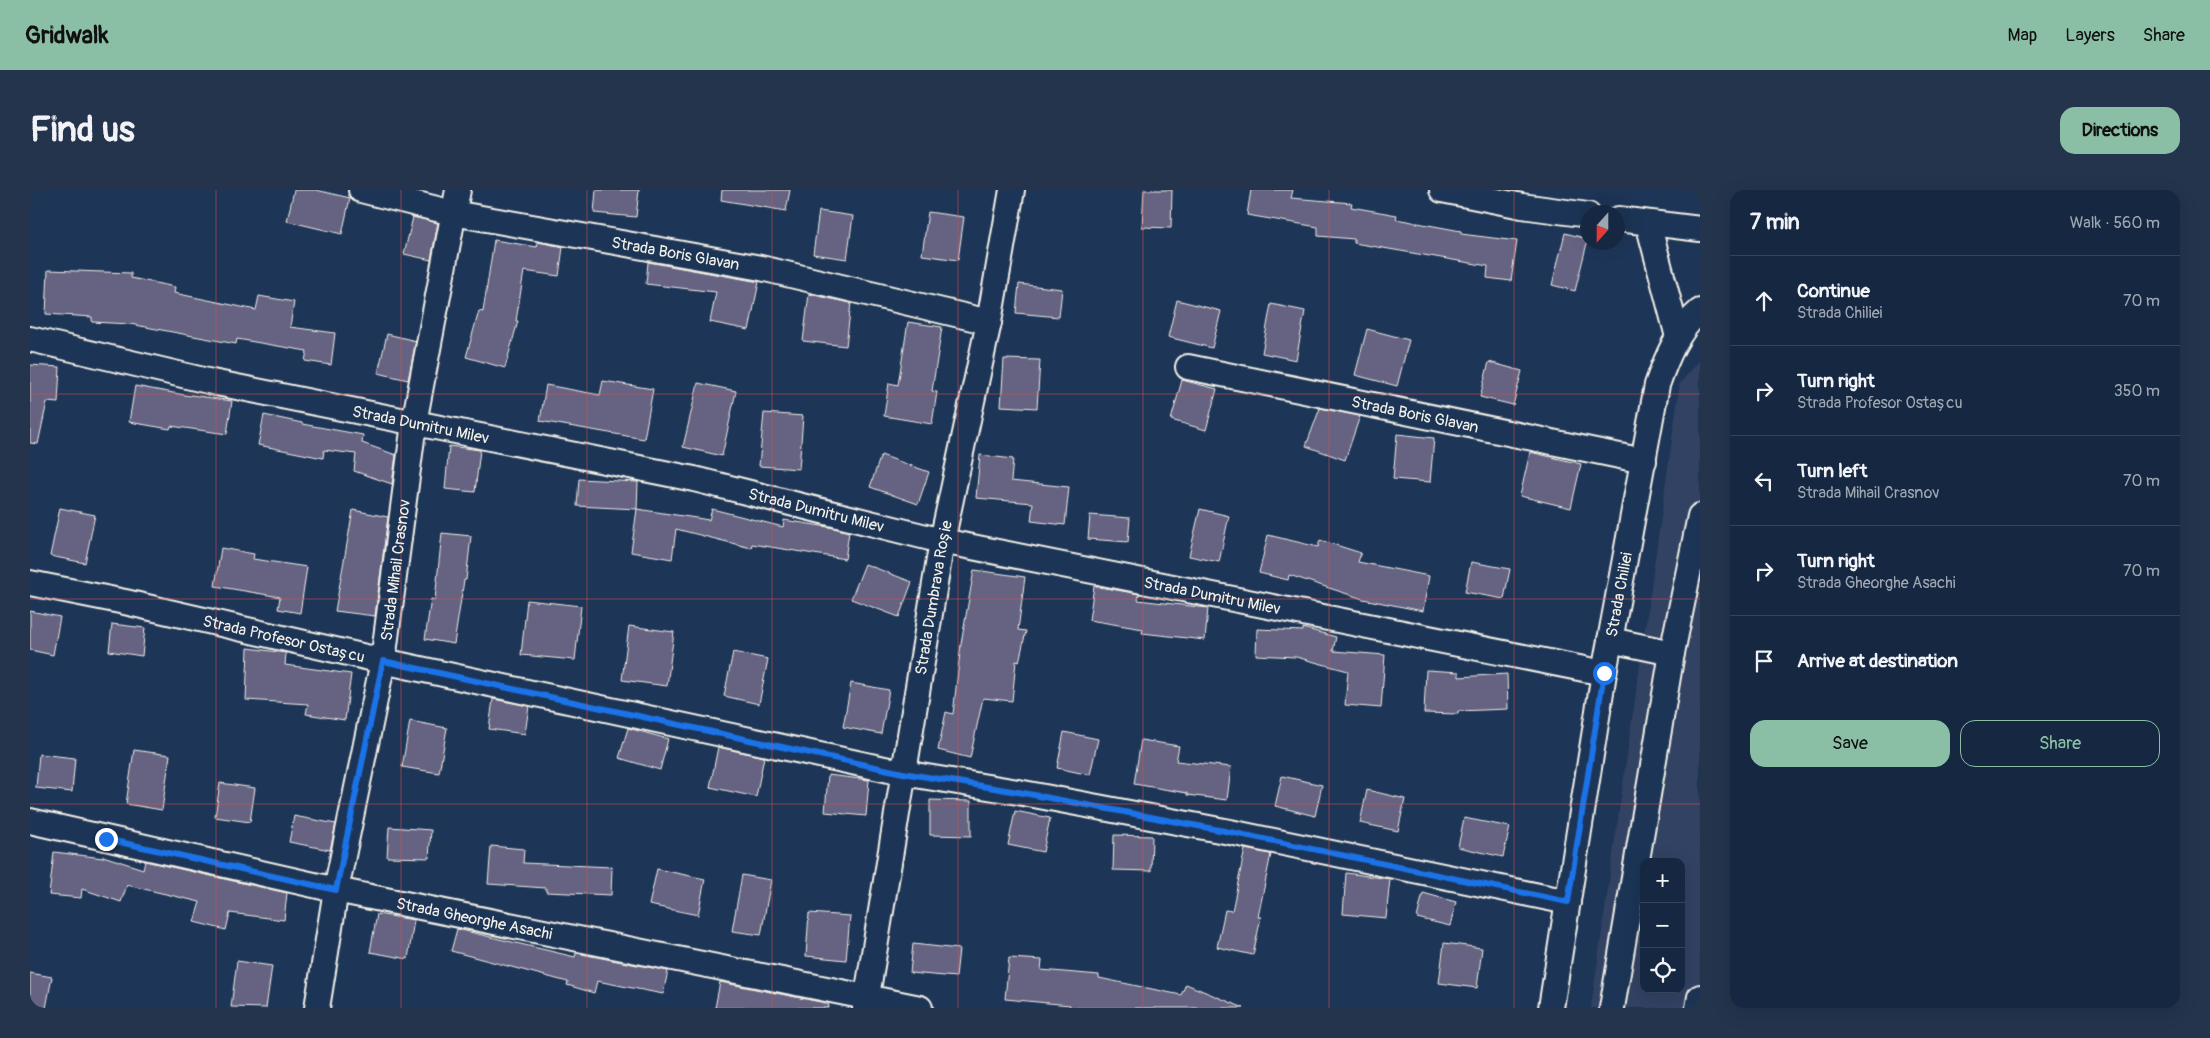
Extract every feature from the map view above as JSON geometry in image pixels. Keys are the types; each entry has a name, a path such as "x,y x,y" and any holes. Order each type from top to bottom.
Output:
{"street":[{"name":"Strada Boris Glavan","path":"361,190 432,206 453,213 761,268 989,322"},
{"name":"Strada Mihail Crasnov","path":"317,1008 336,890 383,661 414,423 458,190"},
{"name":"Strada Dumbrava Roșie","path":"866,1003 942,541 989,322 1012,190"},
{"path":"1442,190 1523,198 1580,213"},
{"path":"1625,220 1700,229"},
{"path":"1648,223 1678,337"},
{"name":"Strada Chiliei","path":"1551,1008 1604,673 1657,385 1678,337 1700,311"},
{"name":"Strada Dumitru Milev","path":"30,339 212,382 694,479 942,541 1604,673"},
{"name":"Strada Boris Glavan","path":"1188,367 1644,461"},
{"path":"1612,1008 1672,653 1700,516"},
{"name":"Strada Profesor Ostașcu","path":"30,583 126,602 383,661 903,773 1018,792 1230,832 1568,902"},
{"path":"1610,640 1672,653"},
{"name":"Strada Gheorghe Asachi","path":"30,820 336,890 866,1003 920,1008"},
{"path":"1698,1008 1700,996"}],"shaded area":[{"path":"1700,360 1700,1008 1591,1008 1680,383"}],"building":[{"path":"294,190 316,190 350,198 342,234 287,221"},
{"path":"596,190 639,190 636,217 594,213"},
{"path":"722,190 790,190 786,211 721,200"},
{"path":"1144,190 1172,190 1171,228 1142,227"},
{"path":"1251,190 1293,190 1291,198 1352,203 1351,207 1397,215 1396,219 1461,231 1461,234 1517,241 1511,281 1487,278 1488,266 1354,243 1354,239 1318,236 1318,227 1247,215"},
{"path":"819,211 853,216 847,259 813,254"},
{"path":"928,212 964,217 958,260 922,255"},
{"path":"413,217 438,223 431,260 404,254"},
{"path":"1565,233 1580,237 1580,250 1585,250 1575,291 1552,285"},
{"path":"494,240 537,247 538,242 563,247 559,276 524,271 516,321 518,321 505,368 466,357 479,311 483,312"},
{"path":"648,262 759,282 749,330 710,322 716,292 646,284"},
{"path":"48,270 131,273 131,278 175,287 174,293 256,310 259,296 294,302 290,327 335,333 331,365 305,361 307,351 237,339 236,344 130,324 92,322 92,317 46,314"},
{"path":"1019,284 1062,289 1059,317 1016,313"},
{"path":"809,294 851,303 846,346 803,341"},
{"path":"1177,300 1221,311 1212,348 1168,337"},
{"path":"1271,304 1305,311 1296,360 1262,353"},
{"path":"908,322 942,327 932,391 937,392 932,424 884,416 889,383 898,385"},
{"path":"1367,329 1409,340 1397,386 1355,375"},
{"path":"387,334 416,341 408,380 378,373"},
{"path":"1004,359 1040,360 1037,408 1001,406"},
{"path":"1489,362 1522,371 1513,405 1480,397"},
{"path":"30,365 60,367 58,403 47,402 38,444 30,443"},
{"path":"1182,380 1217,389 1206,430 1171,420"},
{"path":"603,381 653,389 644,439 540,421 546,385 600,395"},
{"path":"698,383 736,391 722,456 683,447"},
{"path":"135,386 232,401 227,434 171,426 170,429 129,422"},
{"path":"1320,408 1360,416 1345,460 1306,446"},
{"path":"764,413 803,416 799,469 759,466"},
{"path":"264,415 363,435 362,443 396,455 392,484 354,471 356,454 324,450 323,458 258,445"},
{"path":"1397,434 1434,438 1430,482 1393,479"},
{"path":"449,446 480,450 475,492 445,489"},
{"path":"1530,452 1581,464 1571,508 1520,496"},
{"path":"881,455 929,472 918,504 870,487"},
{"path":"980,455 1013,459 1011,481 1069,487 1065,525 1031,521 1033,503 976,498"},
{"path":"579,479 638,482 637,509 577,506"},
{"path":"60,508 95,515 85,563 50,556"},
{"path":"637,509 709,520 712,509 783,527 784,520 834,528 849,532 845,559 752,544 751,548 676,529 672,559 631,552"},
{"path":"1200,509 1229,516 1219,562 1189,556"},
{"path":"353,510 388,517 375,616 335,611"},
{"path":"1090,515 1130,518 1128,542 1088,539"},
{"path":"442,533 471,536 466,580 464,580 454,644 425,639 431,599 435,600"},
{"path":"1268,535 1318,547 1320,540 1361,553 1358,562 1429,576 1423,611 1363,599 1289,575 1288,580 1259,573"},
{"path":"221,548 254,554 253,559 307,567 300,613 278,609 280,597 215,586"},
{"path":"1471,562 1510,569 1504,599 1465,592"},
{"path":"865,564 912,582 899,617 851,599"},
{"path":"974,570 1025,577 1018,630 1026,631 1019,662 1016,661 1012,701 983,698 970,758 938,750 946,712 953,714 961,644"},
{"path":"1094,586 1139,594 1138,600 1208,608 1205,640 1142,633 1143,629 1089,620"},
{"path":"527,600 581,606 575,660 521,655"},
{"path":"30,611 60,617 53,655 30,650"},
{"path":"112,624 145,628 142,656 109,651"},
{"path":"629,626 674,632 667,686 622,680"},
{"path":"1303,628 1336,637 1333,651 1385,655 1381,708 1345,705 1348,671 1296,657 1256,655 1257,629 1303,631"},
{"path":"248,648 286,653 285,665 351,674 345,720 306,714 308,704 246,700"},
{"path":"733,652 768,659 759,704 724,696"},
{"path":"1426,670 1459,672 1459,677 1507,674 1508,709 1458,711 1458,714 1424,713"},
{"path":"851,683 889,690 881,734 843,727"},
{"path":"493,699 529,706 525,734 489,729"},
{"path":"410,721 447,728 439,773 402,767"},
{"path":"628,728 668,739 660,770 619,758"},
{"path":"1064,732 1098,739 1090,775 1057,768"},
{"path":"1141,740 1179,746 1176,761 1231,767 1227,800 1187,795 1187,793 1134,784"},
{"path":"718,747 764,757 756,797 710,787"},
{"path":"134,750 170,755 162,810 126,804"},
{"path":"39,754 75,758 72,792 36,788"},
{"path":"828,775 869,780 866,816 825,812"},
{"path":"1282,776 1322,785 1315,816 1275,806"},
{"path":"220,783 255,788 250,822 215,817"},
{"path":"1367,790 1405,799 1398,831 1360,823"},
{"path":"930,800 971,801 971,836 930,835"},
{"path":"1015,811 1050,818 1043,852 1008,845"},
{"path":"294,816 336,824 330,850 289,842"},
{"path":"1464,818 1510,827 1503,857 1458,847"},
{"path":"389,827 431,830 429,858 387,857"},
{"path":"1114,835 1152,836 1151,871 1113,870"},
{"path":"491,846 524,849 523,863 612,867 611,895 546,892 546,888 488,884"},
{"path":"1245,849 1271,854 1258,917 1261,917 1253,955 1217,947 1225,910 1232,911"},
{"path":"54,852 103,858 103,856 143,869 145,861 287,893 284,920 230,913 226,930 194,922 200,902 127,885 121,902 82,889 81,898 49,895"},
{"path":"657,869 705,879 698,915 649,905"},
{"path":"1346,873 1390,879 1386,918 1343,914"},
{"path":"742,875 771,880 761,935 732,931"},
{"path":"1423,893 1456,902 1450,926 1417,918"},
{"path":"809,913 850,916 846,960 806,956"},
{"path":"377,914 414,920 408,959 370,952"},
{"path":"457,929 575,957 576,953 668,971 663,994 597,981 594,993 567,985 568,982 451,951"},
{"path":"1444,943 1482,948 1477,988 1439,983"},
{"path":"913,944 959,949 956,977 910,973"},
{"path":"1009,958 1042,960 1041,970 1099,975 1099,978 1181,995 1186,984 1244,1008 1069,1008 1070,1005 1005,999"},
{"path":"237,961 272,966 266,1008 231,1007"},
{"path":"30,973 52,977 46,1008 30,1008"},
{"path":"720,982 829,1005 828,1008 715,1008"}],"route":[{"path":"106,839 336,890 383,661 724,736 903,773 1018,792 1230,832 1568,902 1604,673"}]}
